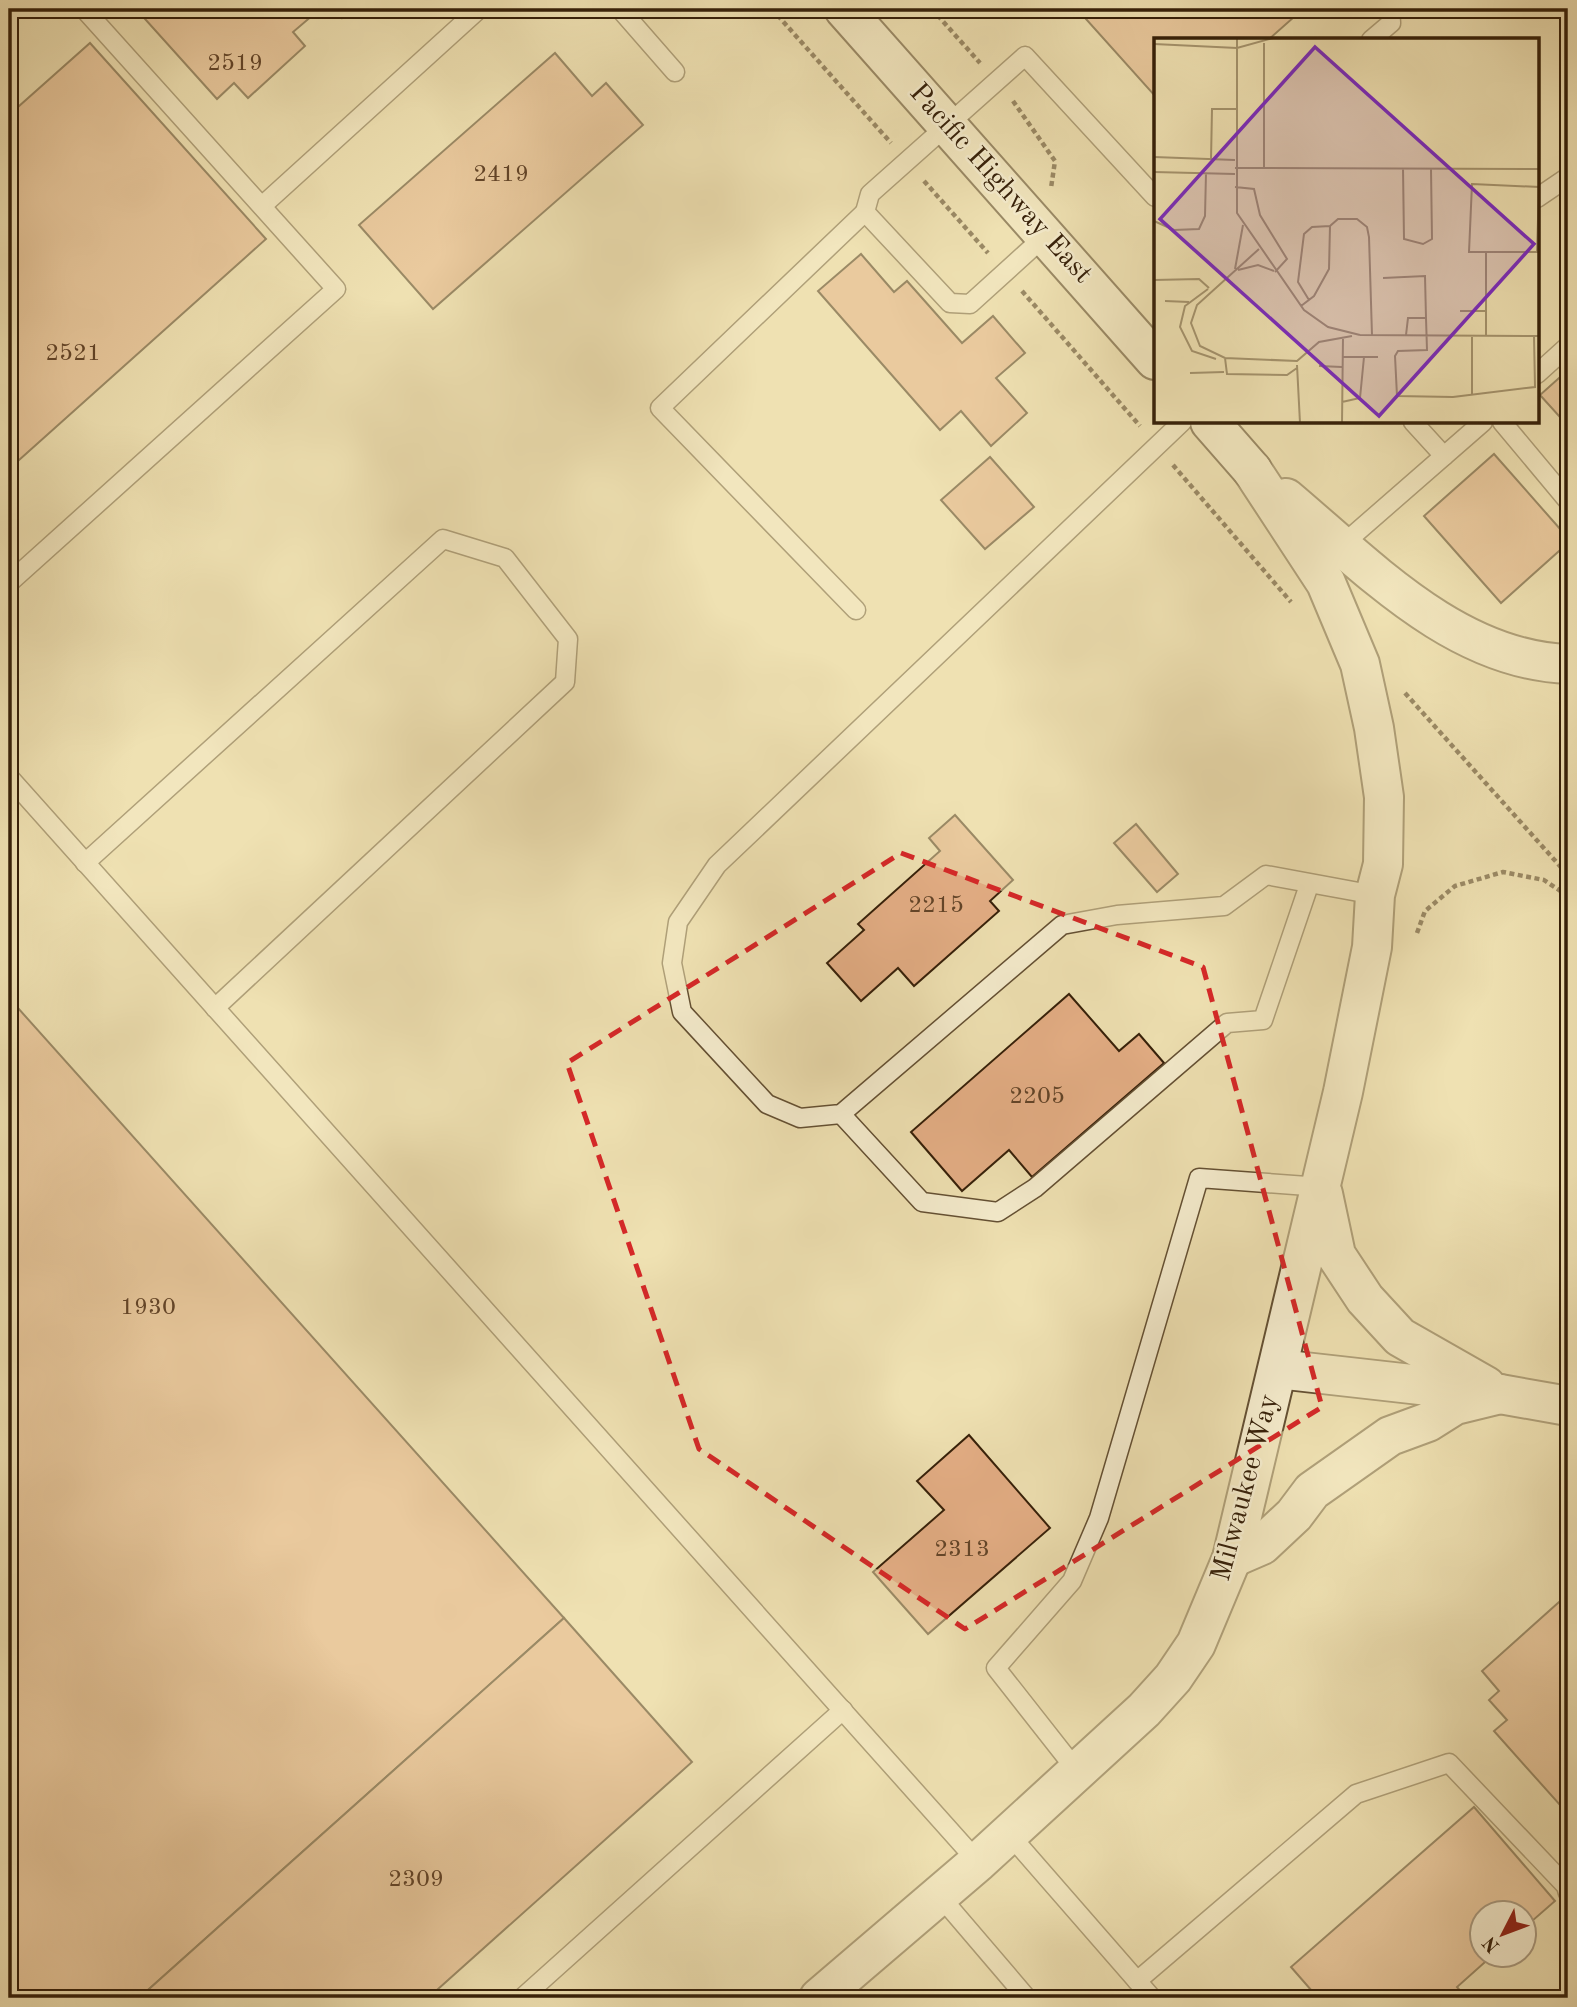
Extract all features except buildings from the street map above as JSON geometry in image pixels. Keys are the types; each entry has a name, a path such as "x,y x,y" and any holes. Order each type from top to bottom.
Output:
{"street":[{"name":"Pacific Highway East","path":"844,9 1154,359"},
{"path":"1212,424 1252,470 1432,616 1476,642 1516,655 1568,664"},
{"name":"Milwaukee Way","path":"819,1998 1009,1834 1173,1678 1196,1644 1233,1558 1321,1187 1372,947 1375,895 1383,864 1384,797 1374,728 1360,664 1326,583 1252,470"},
{"path":"1321,1187 1336,1255 1365,1299 1400,1336 1500,1394"},
{"path":"1278,1369 1500,1394 1568,1406"},
{"path":"1233,1558 1262,1545 1294,1515 1312,1491 1391,1436 1429,1422 1455,1405 1500,1394"}],"lane":[{"path":"9,583 335,289 84,9"},
{"path":"262,206 479,9"},
{"path":"620,9 675,72"},
{"path":"1373,38 1391,23 1390,9"},
{"path":"856,610 660,408 865,212 870,194 1025,56 1154,196"},
{"path":"1538,197 1568,177"},
{"path":"865,212 950,303 970,304 1045,236"},
{"path":"1538,373 1568,346"},
{"path":"1180,424 717,865 678,922 672,963 682,1012 767,1104 800,1118 841,1114 1062,925 1117,915 1224,906 1266,876 1375,895"},
{"path":"1415,424 1444,456"},
{"path":"1342,545 1481,424"},
{"path":"1504,424 1568,501"},
{"path":"85,863 443,539 505,558 568,639 565,682 215,1008"},
{"path":"9,777 978,1862"},
{"path":"841,1114 922,1202 998,1212 1035,1188 1227,1023 1263,1020 1309,885"},
{"path":"1077,1771 996,1668 1072,1581 1099,1518 1199,1178 1321,1187"},
{"path":"522,1998 843,1710"},
{"path":"1137,1981 1356,1794 1449,1763 1566,1886 1568,1893"},
{"path":"1009,1834 1152,1998"},
{"path":"939,1895 1027,1998"}],"path":[{"path":"772,9 1005,272 1296,608"},
{"path":"1024,113 1055,161 1045,236"},
{"path":"1399,687 1568,875"},
{"path":"1417,933 1425,911 1455,886 1503,872 1544,880 1568,896"}],"highlighted area":[{"path":"901,853 1203,967 1322,1407 965,1629 699,1449 567,1063"}]}
